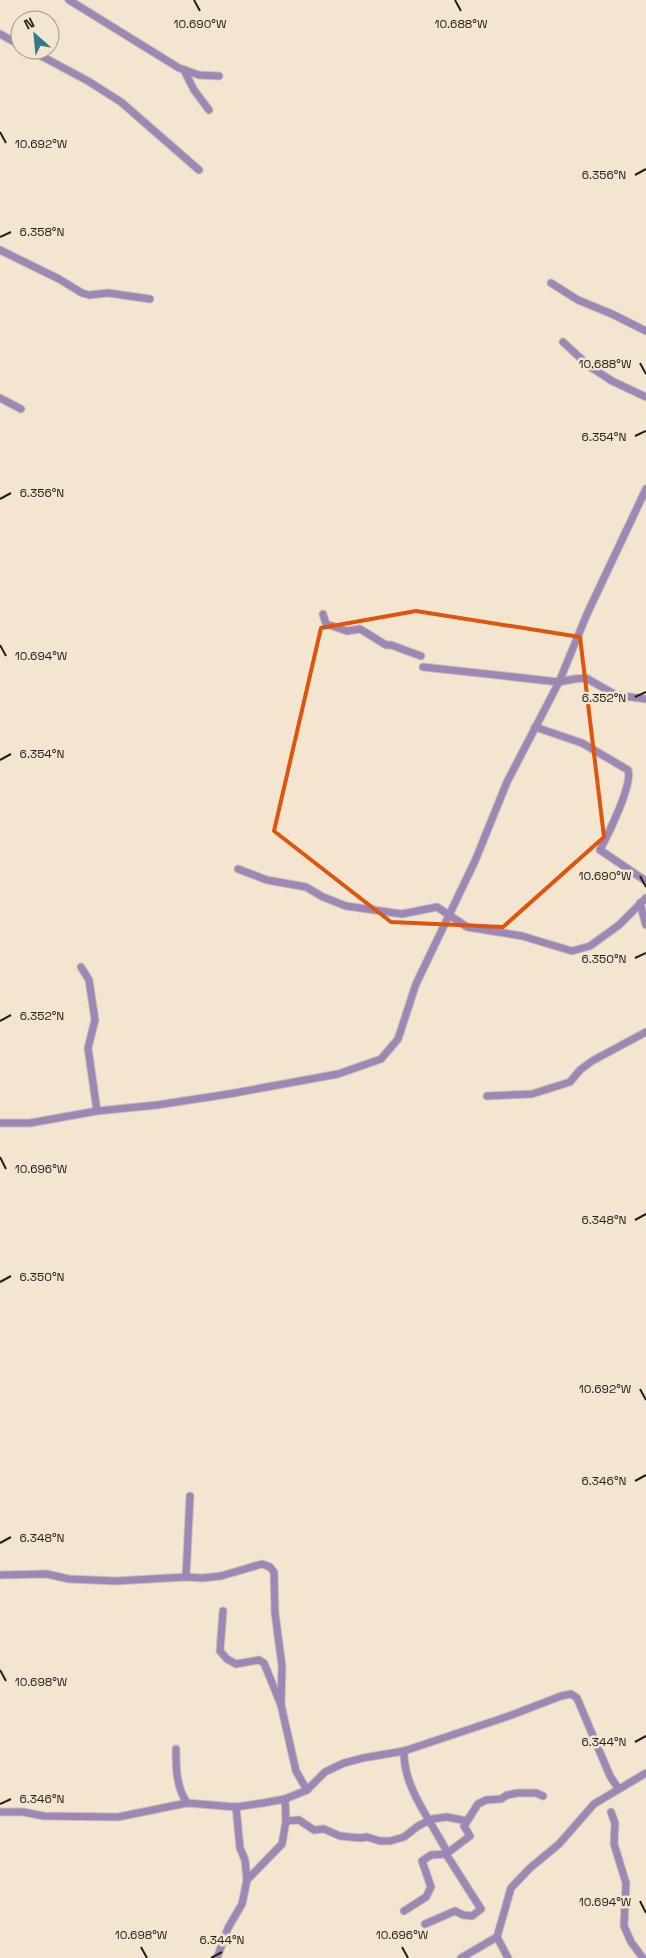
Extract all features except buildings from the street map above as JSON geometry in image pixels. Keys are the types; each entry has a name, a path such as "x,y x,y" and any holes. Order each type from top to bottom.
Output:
{"street":[{"path":"69,0 184,70 199,75 220,76"},
{"path":"49,60 88,81 121,102 199,170"},
{"path":"184,70 194,90 209,110"},
{"path":"0,250 59,278 82,293 89,295 108,293 150,299"},
{"path":"551,283 578,300 646,331"},
{"path":"563,342 590,366 612,381 646,397"},
{"path":"0,398 21,409"},
{"path":"0,1124 30,1123 97,1110 157,1105 338,1074 381,1059 398,1039 416,984 475,861 507,782 559,682 587,614 643,502 646,489"},
{"path":"323,614 326,624 332,627 347,631 360,629 386,645 421,656"},
{"path":"423,667 559,682 586,678 616,695 646,699"},
{"path":"535,727 582,743 628,770 629,779 614,822 600,850 646,881"},
{"path":"238,869 267,880 306,887 323,897 346,906 402,914 437,907 467,927 522,936 572,951 590,946 619,925 646,898"},
{"path":"640,904 646,925"},
{"path":"81,967 89,980 95,1020 88,1048 97,1110"},
{"path":"487,1096 532,1094 570,1082 580,1070 592,1061 646,1032"},
{"path":"186,1577 190,1496"},
{"path":"0,1575 47,1574 69,1579 116,1581 186,1577 202,1578 221,1576 262,1564 270,1567 274,1572 275,1613 282,1666 281,1705"},
{"path":"223,1611 220,1651 236,1664 259,1660 264,1663 281,1705 296,1772 308,1790"},
{"path":"0,1812 23,1812 44,1816 118,1817 187,1803 236,1808 285,1799 308,1790 325,1772 334,1767 362,1758 404,1751 571,1694 577,1698 610,1776 618,1788"},
{"path":"176,1750 176,1775 187,1803"},
{"path":"404,1751 405,1769 411,1786 446,1850 446,1854 481,1909 472,1916 463,1915 455,1911 425,1924"},
{"path":"508,1958 497,1937 511,1888 530,1868 559,1844 594,1804 646,1773"},
{"path":"404,1911 426,1897 432,1887 422,1861 431,1855 446,1854 470,1836 464,1826 478,1804 486,1800 501,1799 507,1795 518,1793 536,1793 543,1796"},
{"path":"247,1880 282,1844 286,1821 285,1799"},
{"path":"217,1958 228,1928 242,1904 247,1880 245,1860 240,1848 236,1808"},
{"path":"611,1812 615,1824 614,1844 626,1883 624,1926 643,1958"},
{"path":"286,1821 299,1820 314,1830 324,1830 340,1836 360,1838 367,1836 380,1841 390,1841 404,1837 430,1820 447,1817 466,1821"},
{"path":"461,1958 497,1937"}],"highlighted area":[{"path":"416,611 580,637 604,837 503,927 391,922 274,831 321,628"}]}
